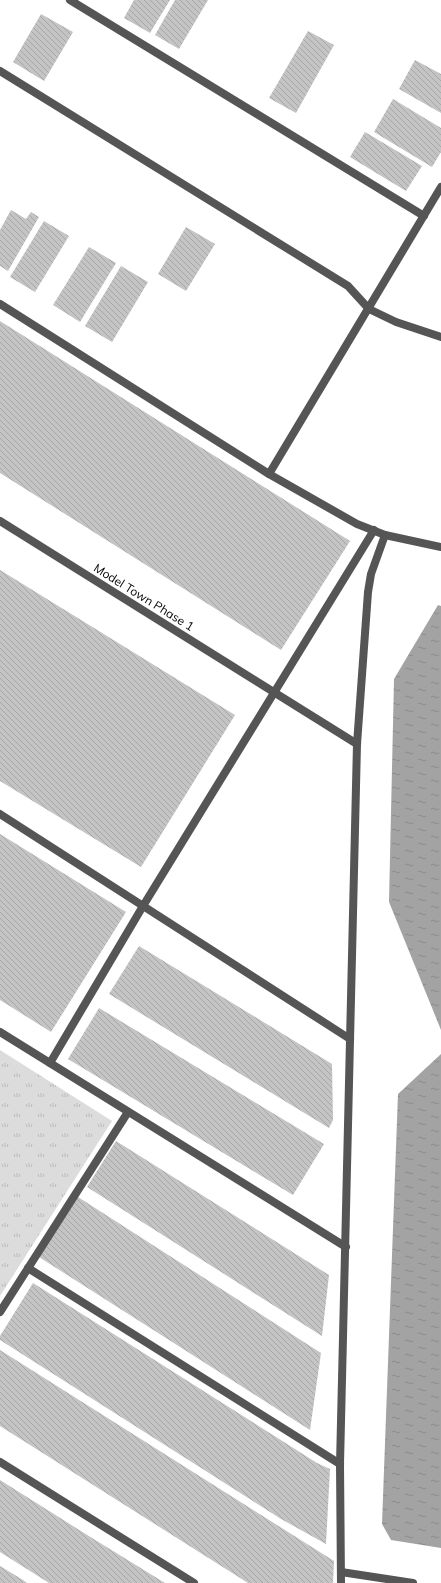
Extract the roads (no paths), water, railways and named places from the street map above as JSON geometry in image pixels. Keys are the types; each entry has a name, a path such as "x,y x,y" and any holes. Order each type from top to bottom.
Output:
{"street":[{"path":"70,0 424,216"},
{"path":"0,71 348,286 369,309 396,322 441,337"},
{"path":"269,474 441,187"},
{"path":"0,304 269,474 357,524 386,535 441,547"},
{"name":"Model Town Phase 1","path":"0,521 357,744"},
{"path":"50,1063 143,906 275,694 374,530"},
{"path":"341,1583 340,1464 357,744 368,592 371,574 386,535"},
{"path":"0,814 350,1039"},
{"path":"0,1032 346,1247"},
{"path":"0,1312 128,1112"},
{"path":"28,1268 340,1464"},
{"path":"0,1462 194,1583"},
{"path":"341,1572 413,1583"}],"water":[{"path":"438,605 441,606 441,1030 389,902 394,679"},
{"path":"441,1054 441,1548 391,1540 382,1524 398,1094"}]}
